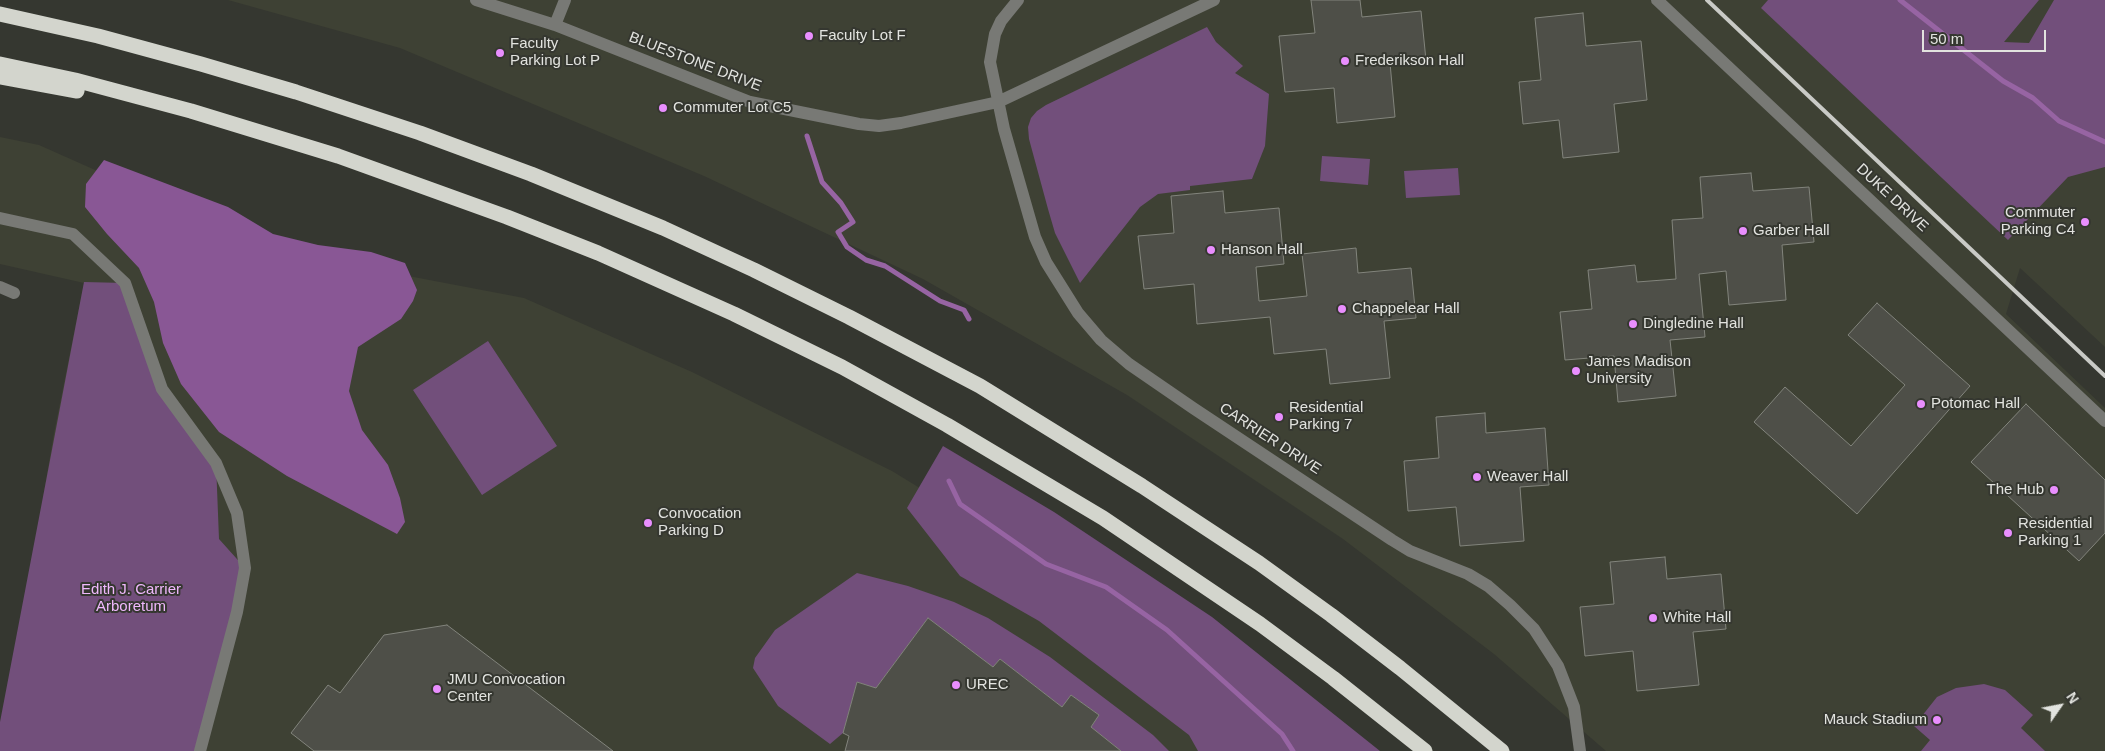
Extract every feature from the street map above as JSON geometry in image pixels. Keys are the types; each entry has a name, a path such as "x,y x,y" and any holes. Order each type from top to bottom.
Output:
{"highway":[{"path":"0,14 98,36 201,64 296,92 411,130 531,174 663,228 754,270 849,317 980,386 1142,486 1259,564 1331,615 1408,674 1502,751"},
{"path":"0,64 75,80 191,111 338,156 506,216 646,274 734,314 842,367 986,448 1148,547 1260,624 1333,678 1425,751"},
{"path":"0,77 191,111"}],"street":[{"name":"BLUESTONE DRIVE","path":"476,0 555,26 750,102 859,124 879,126 901,124 998,102 1214,0"},
{"path":"555,26 565,0"},
{"path":"998,102 990,62 994,34 1001,21 1018,0"},
{"name":"DUKE DRIVE","path":"1657,0 2105,421"},
{"name":"CARRIER DRIVE","path":"998,102 1018,181 1035,237 1060,288 1091,329 1111,349 1150,379 1392,540 1410,551 1468,574 1497,593 1534,629 1553,656 1571,697 1579,745"},
{"path":"0,218 73,234 125,283 162,388 216,463 237,513 245,568 236,612 200,751"},
{"path":"0,287 14,293"}],"shaded area":[{"name":"James Madison University","path":"228,0 2105,0 2105,347 2020,268 2006,314 2105,408 2105,751 1606,751 1494,654 1343,539 1127,395 923,279 704,176 400,48"},
{"path":"0,137 39,145 277,251 524,298 692,372 892,471 1098,597 1312,751 0,751 54,433 84,283 0,264"},
{"path":"104,160 228,207 273,234 318,245 371,252 405,263 417,290 413,301 401,319 358,347 349,391 362,430 388,465 400,498 405,522 397,534 287,476 219,432 181,384 163,343 154,302 139,268 85,207 86,184"}],"green space":[{"path":"1768,0 2039,0 2004,42 2029,43 2054,0 2105,0 2105,167 2068,177 2008,240 1761,8"},
{"path":"1207,27 1216,42 1243,66 1235,73 1269,94 1265,146 1252,179 1190,186 1190,190 1158,194 1140,207 1080,283 1055,233 1029,139 1028,127 1031,118 1046,105"},
{"path":"1322,156 1370,159 1368,185 1320,181"},
{"path":"1458,168 1460,195 1406,198 1404,171"},
{"name":"Edith J. Carrier Arboretum","path":"84,282 125,283 162,389 216,463 219,539 245,568 200,751 0,751 0,722"},
{"path":"488,341 557,446 482,495 413,390"},
{"path":"943,446 1054,512 1212,617 1380,751 1198,751 1189,735 1039,621 960,576 907,508"},
{"path":"857,573 908,586 954,602 988,618 1050,657 1153,735 1169,751 1121,751 1091,727 1099,715 1071,695 1062,707 1000,659 993,667 928,618 876,688 857,682 843,733 830,744 778,706 753,668 755,658 775,630"},
{"path":"1984,684 2005,690 2033,715 2021,728 2045,751 1921,751 1930,740 1914,726 1937,697 1956,688"}],"building":[{"name":"Frederikson Hall","path":"1311,0 1360,0 1362,17 1421,11 1426,60 1390,63 1395,117 1337,123 1334,88 1285,92 1279,36 1315,33"},
{"path":"1583,13 1586,46 1641,41 1647,100 1614,104 1619,152 1563,158 1559,120 1523,124 1519,82 1541,80 1535,18"},
{"path":"1751,173 1753,191 1809,187 1814,242 1782,245 1786,300 1729,305 1726,271 1699,274 1705,337 1670,340 1676,396 1618,402 1614,356 1565,360 1560,312 1592,309 1588,270 1635,265 1637,282 1676,279 1672,220 1703,218 1700,177"},
{"path":"1223,191 1225,213 1279,208 1284,264 1256,267 1259,301 1307,296 1302,254 1356,248 1358,273 1411,268 1416,318 1384,321 1390,378 1330,384 1326,349 1274,354 1270,317 1197,324 1194,284 1144,289 1138,236 1174,233 1171,196"},
{"name":"Potomac Hall","path":"1877,303 1970,386 1857,514 1754,422 1785,387 1851,446 1905,385 1848,335"},
{"name":"The Hub","path":"2026,404 2105,480 2105,533 2079,561 1971,462"},
{"name":"Weaver Hall","path":"1485,413 1486,433 1545,428 1549,485 1520,487 1524,541 1460,546 1456,507 1408,511 1404,461 1439,458 1436,417"},
{"name":"White Hall","path":"1665,557 1667,579 1721,574 1726,629 1693,632 1699,685 1637,691 1633,651 1585,656 1580,607 1614,604 1610,562"},
{"name":"UREC","path":"928,618 993,667 1000,659 1062,707 1071,695 1099,715 1091,727 1121,751 845,751 849,736 843,733 857,682 876,688"},
{"name":"JMU Convocation Center","path":"447,625 613,751 314,751 291,733 328,685 340,693 384,635"}],"waterway":[{"path":"1900,0 2003,81 2033,98 2059,121 2105,142"},
{"path":"807,136 822,182 841,203 853,222 838,232 847,247 866,260 885,266 940,301 964,310 969,319"},
{"path":"949,481 960,504 1046,564 1106,587 1167,630 1282,734 1293,751"}],"railway":[{"path":"1707,0 2105,376"}],"place":[{"name":"Faculty Lot F","path":"809,36"},
{"name":"Faculty Parking Lot P","path":"500,53"},
{"name":"Frederikson Hall","path":"1345,61"},
{"name":"Commuter Lot C5","path":"663,108"},
{"name":"Commuter Parking C4","path":"2085,222"},
{"name":"Garber Hall","path":"1743,231"},
{"name":"Hanson Hall","path":"1211,250"},
{"name":"Chappelear Hall","path":"1342,309"},
{"name":"Dingledine Hall","path":"1633,324"},
{"name":"James Madison University","path":"1576,371"},
{"name":"Potomac Hall","path":"1921,404"},
{"name":"Residential Parking 7","path":"1279,417"},
{"name":"Weaver Hall","path":"1477,477"},
{"name":"The Hub","path":"2054,490"},
{"name":"Convocation Parking D","path":"648,523"},
{"name":"Residential Parking 1","path":"2008,533"},
{"name":"White Hall","path":"1653,618"},
{"name":"UREC","path":"956,685"},
{"name":"JMU Convocation Center","path":"437,689"},
{"name":"Mauck Stadium","path":"1937,720"}]}
